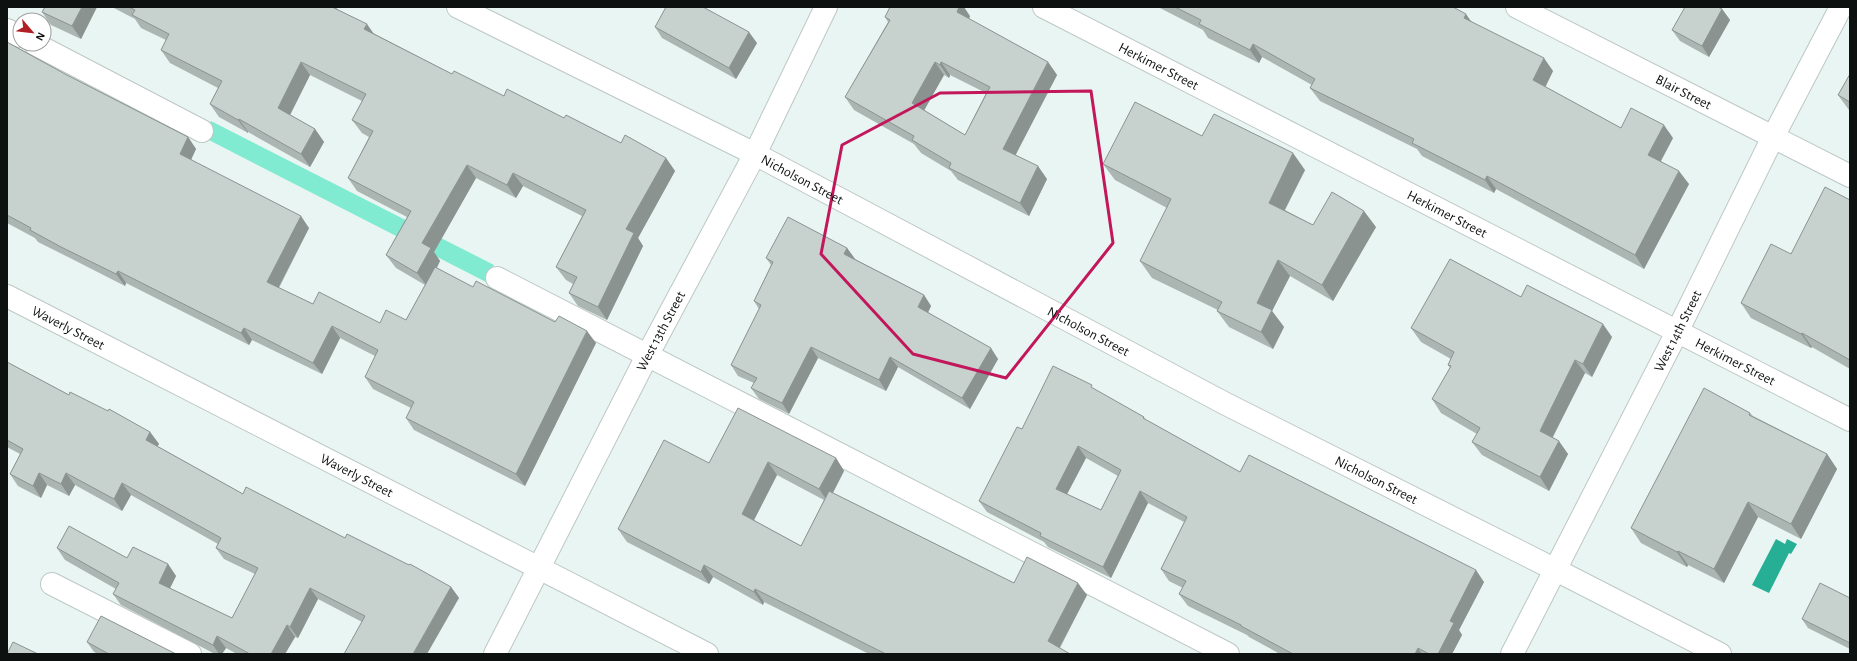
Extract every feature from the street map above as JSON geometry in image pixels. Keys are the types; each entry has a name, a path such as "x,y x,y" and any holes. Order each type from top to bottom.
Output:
{"street":[{"name":"Nicholson Street","path":"458,7 755,154 1226,404 1554,568 1720,654"},
{"name":"West 13th Street","path":"495,654 648,354 755,154 826,7"},
{"name":"Herkimer Street","path":"1044,7 1850,420"},
{"name":"Blair Street","path":"1517,7 1850,176"},
{"name":"West 14th Street","path":"1512,654 1554,568 1677,332 1773,137 1841,7"},
{"path":"49,52 202,131"},
{"path":"497,278 648,354 1228,654"},
{"name":"Waverly Street","path":"7,296 707,654"},
{"path":"52,584 190,654"}],"highlighted area":[{"path":"1091,91 1113,243 1006,378 913,354 821,254 842,145 940,93"}],"shaded area":[{"path":"211,121 494,265 486,282 203,137"},
{"path":"1776,539 1785,544 1787,539 1797,544 1791,554 1789,553 1769,593 1752,585"}],"building":[{"path":"45,7 82,7 72,26 52,17 52,12 42,12"},
{"path":"129,7 332,7 367,24 364,29 452,74 454,71 504,96 507,89 564,118 566,115 621,143 625,135 666,158 626,229 634,233 598,307 569,293 577,277 556,267 586,210 513,173 507,185 467,165 422,243 431,248 417,273 386,255 411,211 348,178 373,131 352,120 366,94 301,62 278,108 315,129 301,154 210,104 222,81 161,50 169,34 132,15 135,10"},
{"path":"666,7 703,7 749,32 729,68 655,27"},
{"path":"890,7 959,7 957,12 1048,62 1003,149 1038,166 1020,203 949,168 951,163 912,140 914,136 845,97 890,20 885,17","holes":["935,62 940,65 941,62 990,87 965,135 912,103"]},
{"path":"1175,7 1453,7 1466,14 1464,18 1544,58 1533,80 1621,128 1631,108 1664,125 1648,155 1679,171 1635,255 1487,176 1485,180 1412,143 1414,139 1310,88 1315,79 1253,44 1250,50 1199,24 1201,20"},
{"path":"1685,7 1718,7 1722,9 1702,46 1672,30"},
{"path":"7,42 12,45 12,52 25,52 188,137 180,154 301,216 267,282 313,304 319,292 380,323 386,310 406,320 435,267 473,287 476,281 555,322 559,316 587,331 516,474 406,418 414,402 365,377 378,350 332,326 313,363 244,328 241,333 118,271 116,274 61,247 7,215"},
{"path":"1850,74 1850,102 1838,95"},
{"path":"1135,102 1202,136 1214,114 1293,153 1269,203 1313,225 1332,192 1364,211 1322,285 1278,260 1257,303 1272,310 1261,332 1217,311 1222,302 1140,261 1171,199 1103,164"},
{"path":"1825,187 1850,200 1850,360 1802,333 1801,334 1741,303 1771,244 1791,254"},
{"path":"788,217 847,248 844,254 924,295 918,307 991,348 962,398 890,357 879,380 811,347 782,403 751,388 757,378 731,365 761,305 754,301 773,262 766,258"},
{"path":"1450,259 1521,297 1527,285 1603,324 1583,364 1575,360 1540,431 1559,441 1540,477 1472,442 1480,428 1432,399 1451,366 1448,365 1454,352 1411,328"},
{"path":"7,362 69,395 70,392 108,411 109,409 150,432 146,440 243,494 246,487 345,538 347,534 409,565 410,564 451,587 413,654 344,654 365,616 310,588 290,627 287,625 271,654 250,654 217,636 213,645 113,594 119,583 57,548 69,526 127,558 133,547 168,564 159,583 232,618 258,568 216,548 221,538 122,483 114,499 66,473 61,484 39,473 33,486 10,474 23,449 7,440"},
{"path":"1053,366 1092,385 1091,387 1144,417 1143,418 1240,472 1249,455 1476,570 1450,621 1454,623 1438,654 1429,654 1418,648 1415,654 1293,654 1241,625 1179,594 1186,581 1161,569 1187,517 1140,491 1103,567 1040,536 1041,533 979,501 1017,427 1022,429","holes":["1078,446 1121,470 1101,510 1056,489"]},
{"path":"1704,388 1750,413 1749,415 1827,454 1791,524 1748,502 1714,569 1631,528"},
{"path":"738,408 836,458 819,489 768,462 742,514 801,546 829,491 1014,583 1027,557 1078,583 1048,641 1070,654 886,654 755,589 754,592 704,565 701,572 618,529 664,440 709,463"},
{"path":"1820,583 1850,598 1850,643 1802,619"},
{"path":"101,616 176,654 109,654 87,642"},
{"path":"13,642 38,654 7,654"}]}
